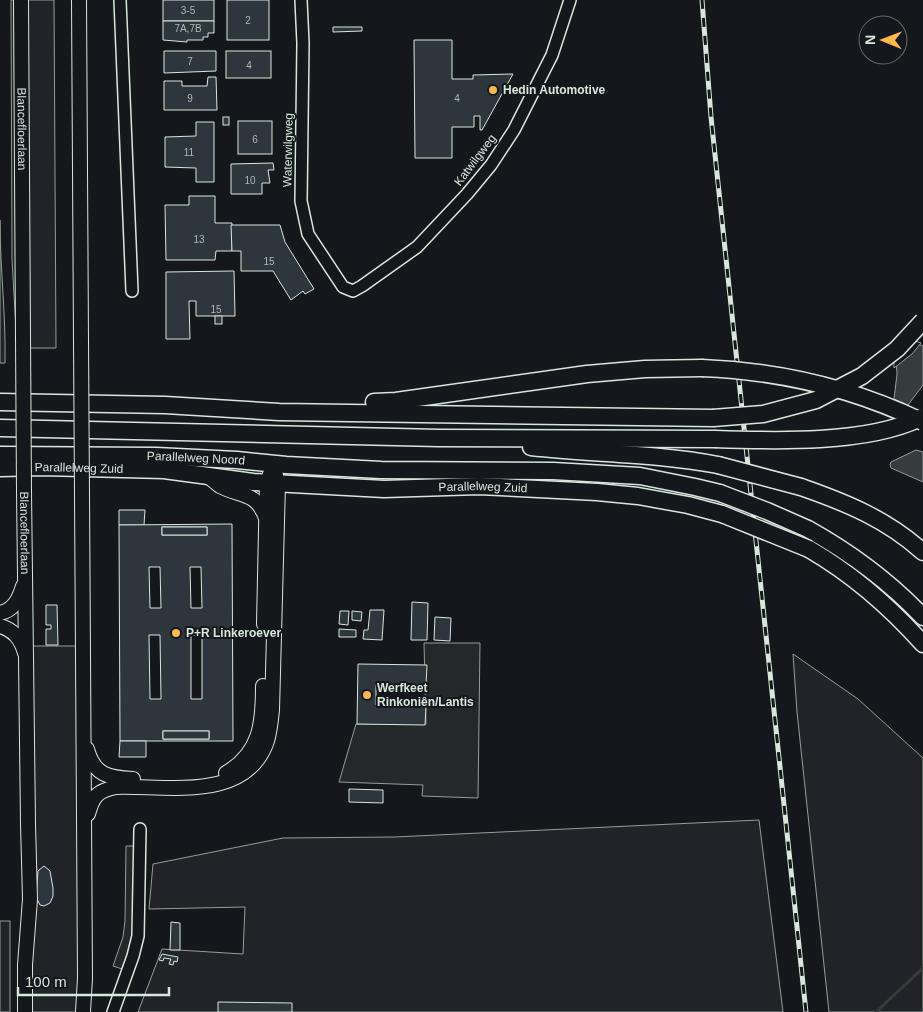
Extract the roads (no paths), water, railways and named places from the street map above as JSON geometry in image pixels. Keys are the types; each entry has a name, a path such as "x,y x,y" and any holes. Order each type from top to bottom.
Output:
{"highway":[{"path":"0,402 165,405 278,412 713,418 763,414 816,400 862,376 897,349 923,321"},
{"path":"330,412 368,402 396,401 587,374 645,369 702,368 763,372 809,381 858,394 923,422"},
{"path":"0,428 439,438 771,441 857,435 888,429 923,416"},
{"path":"439,438 575,452 611,452 664,456 718,465 801,487 843,501 884,522 923,552"},
{"name":"Parallelweg Noord","path":"0,455 156,456 237,460 273,464"},
{"name":"Parallelweg Zuid","path":"273,464 381,470 553,471 640,476 695,487 720,493 808,529 857,559 923,617"},
{"name":"Parallelweg Zuid","path":"0,468 141,469 273,484 384,489 479,486 597,492 638,496 688,505 722,514 809,549 830,561 877,598 923,644"},
{"path":"877,598 893,604 923,634"},
{"path":"907,601 923,607"}],"main road":[{"name":"Blancefloerlaan","path":"21,0 24,492 30,899 25,965 25,1009"},
{"path":"79,0 84,739 85,996 83,1012"},
{"path":"84,830 91,802 104,789 123,786 209,786 233,779 252,766 260,756 267,742 272,710 273,464"},
{"path":"208,476 220,486 252,498 262,506 266,518"},
{"path":"84,739 90,759 98,771 106,776 119,778 206,780 228,772 243,760 252,748 260,731 262,718 266,518 273,484"},
{"path":"0,613 14,606 19,599 25,570"},
{"path":"0,626 13,632 20,640 24,650 27,670"}],"street":[{"path":"120,0 132,291"},
{"name":"Waterwilgweg","path":"302,0 301,201 308,234 345,289"},
{"name":"Katwilgweg","path":"345,289 352,291 362,286 417,247 467,194 491,165 514,130 552,56 570,0"},
{"path":"113,1012 138,936 140,829"}],"waterway":[{"path":"876,1012 923,968"}],"railway":[{"path":"702,0 711,117 806,1012"}],"place":[{"name":"Hedin Automotive","path":"493,90"},
{"name":"P+R Linkeroever","path":"176,633"},
{"name":"Werfkeet Rinkoniên/Lantis","path":"367,695"}]}
